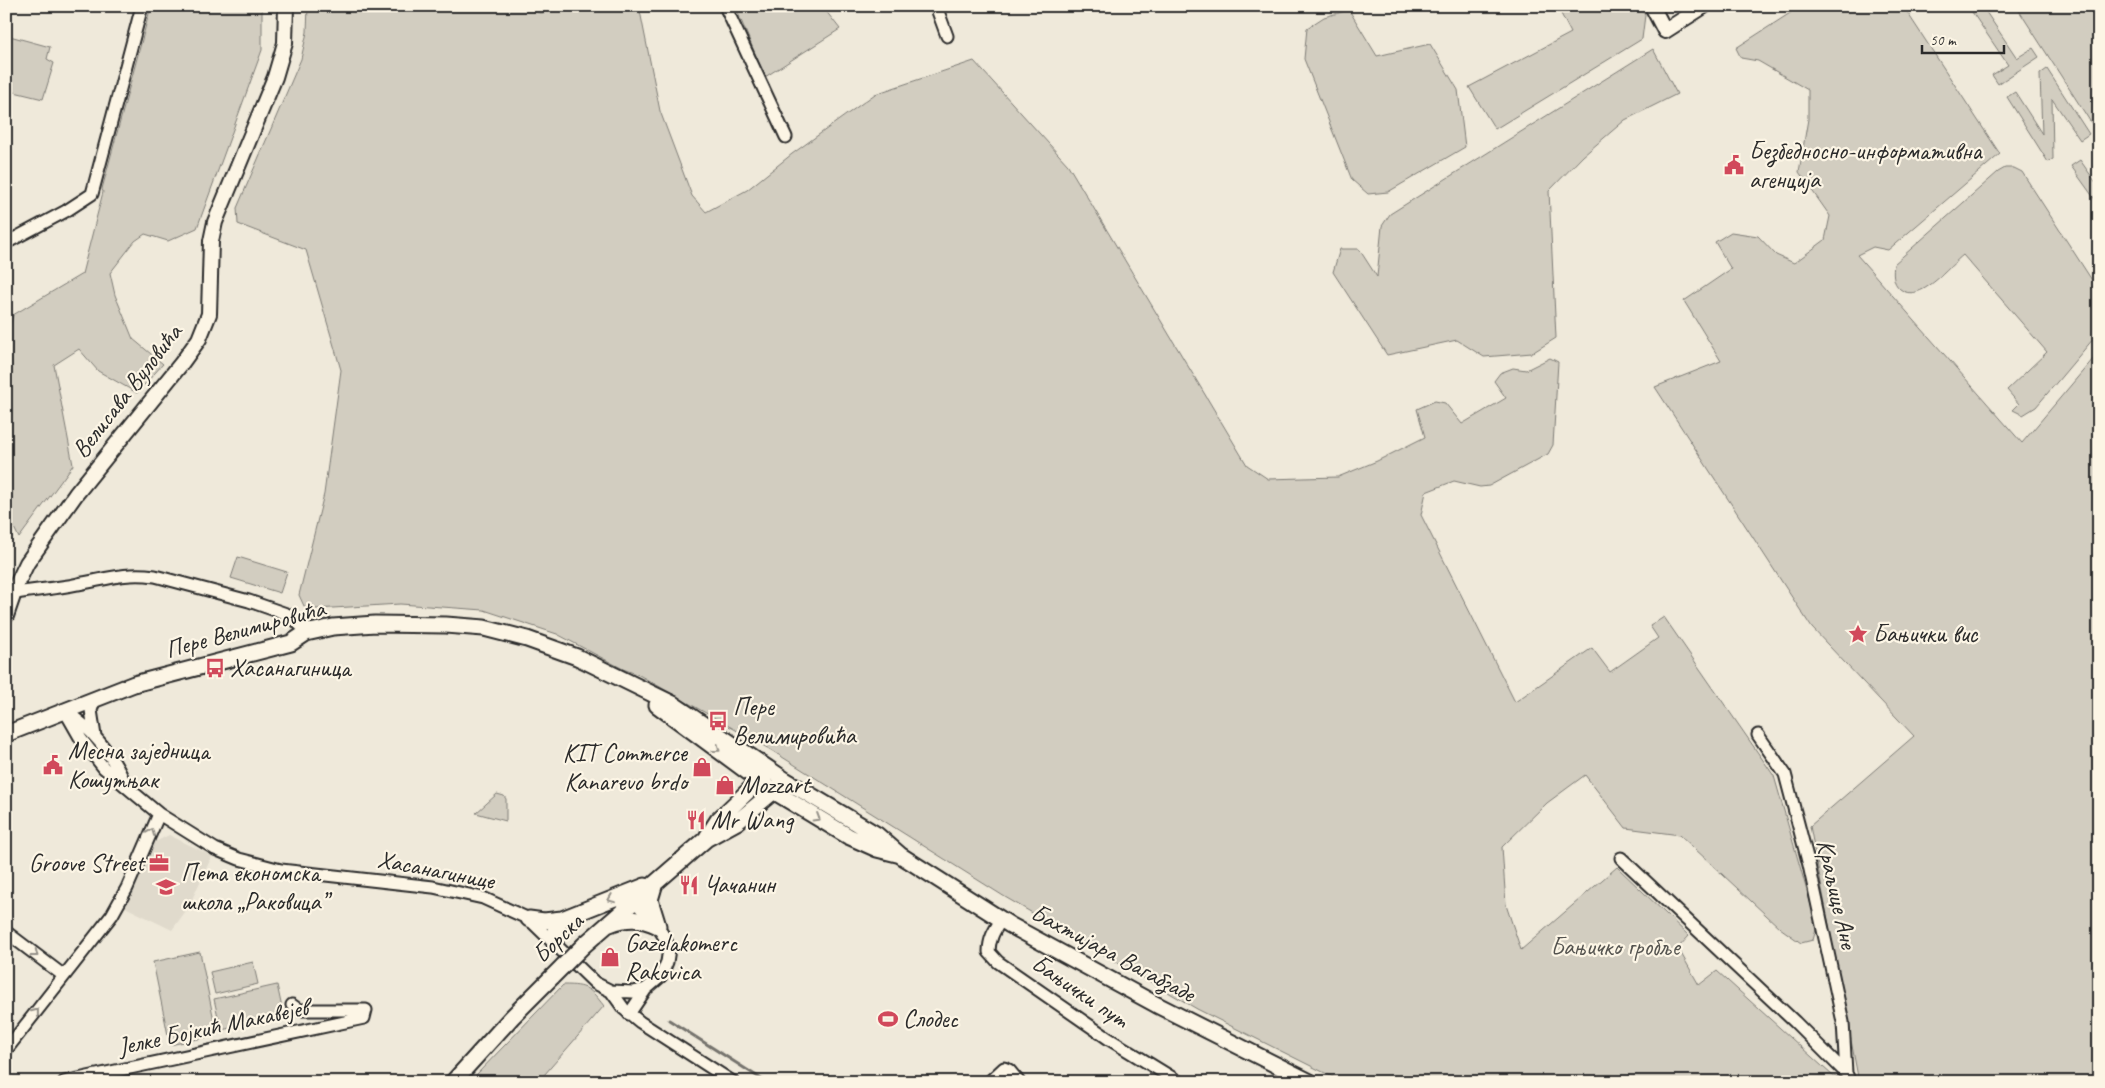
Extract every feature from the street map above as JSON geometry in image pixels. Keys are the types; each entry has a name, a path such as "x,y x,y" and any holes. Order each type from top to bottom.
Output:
{"main road":[{"name":"Пере Велимировића","path":"6,734 154,678 291,643 312,631 375,624 414,623 484,628 527,639 577,657 673,704 765,775"},
{"name":"Бахтијара Вагабзаде","path":"765,775 785,780 877,835 900,855 1002,920 1157,1005 1310,1082"},
{"name":"Бахтијара Вагабзаде","path":"765,775 775,792 848,836 877,849 900,855"},
{"name":"Борска","path":"706,839 718,820 765,775"},
{"name":"Борска","path":"453,1082 512,1017 584,945 706,839 737,822 775,792 785,780"},
{"path":"529,919 544,921 562,919 656,881"},
{"path":"656,881 650,900 658,926"},
{"path":"555,945 555,932 562,919"},
{"path":"606,925 620,920 635,919 658,926"}],"street":[{"path":"6,243 74,207 92,194 142,6"},
{"name":"Велисава Вуловића","path":"6,616 10,594 27,562 65,509 199,339 208,314 211,240 215,222 275,77 285,43 286,6"},
{"path":"725,6 786,137"},
{"path":"936,6 947,36"},
{"path":"1652,6 1665,31 1704,6"},
{"path":"10,594 78,584 119,575 155,576 249,601 292,616 300,625 312,631"},
{"name":"Хасанагинице","path":"95,699 91,710 96,738"},
{"name":"Хасанагинице","path":"65,711 81,722 96,738 120,772 124,783"},
{"name":"Хасанагинице","path":"65,711 80,740 104,768 124,783 158,814 209,846 231,857 281,870 433,887 482,898 529,919 595,983 611,991 629,1014 733,1082"},
{"name":"Краљице Ане","path":"1758,734 1784,774 1806,856 1843,1022 1848,1077"},
{"path":"6,1050 104,928 120,902 158,814"},
{"path":"1621,858 1796,1022 1848,1077"},
{"path":"629,1014 646,989 661,976 669,956 667,942 658,926 634,901"},
{"name":"Бањички пут","path":"1002,920 988,944 988,952 998,962 1109,1039 1179,1082"},
{"path":"6,932 64,976"},
{"path":"611,991 633,992 646,989"},
{"name":"Јелке Бојкић Макавејев","path":"64,1082 364,1018 366,1010 299,1010 292,1005"},
{"path":"989,1082 1004,1068 1009,1070 1019,1082"}],"shaded area":[{"name":"Пета економска школа „Раковица”","path":"169,835 212,856 188,908 172,930 125,907 155,842"}],"green space":[{"path":"151,6 262,6 262,50 197,228 168,241 145,234 135,241 110,273 115,295 133,339 163,364 137,393 98,371 79,349 54,365 73,465 19,538 6,511 7,339 13,315 82,274 103,192 102,189"},
{"name":"Бањичко гробље","path":"308,6 518,6 540,13 597,6 639,6 660,111 692,196 706,212 747,190 792,154 875,94 974,61 1068,165 1247,465 1268,479 1338,477 1377,461 1425,437 1417,409 1435,401 1445,403 1462,424 1506,398 1494,381 1500,373 1513,368 1526,370 1550,358 1558,362 1553,445 1548,454 1489,486 1480,487 1454,481 1426,492 1421,515 1515,702 1592,648 1610,672 1658,638 1650,626 1664,617 1774,776 1817,926 1813,940 1801,943 1780,928 1680,835 1626,828 1585,775 1547,803 1502,847 1506,905 1521,950 1617,867 1689,936 1678,948 1699,985 1717,971 1833,1076 1857,1082 1343,1082 1197,1009 1005,897 771,750 639,675 623,669 557,634 484,610 400,604 316,609 304,606 299,595 324,494 341,370 306,250 238,224 237,208 301,59 307,32"},
{"path":"735,6 822,6 840,29 765,77"},
{"path":"1557,6 1638,6 1645,15 1642,39 1495,129 1469,87 1571,33"},
{"path":"1801,6 1903,6 2000,154 1888,250 1873,247 1857,255 2022,443 2099,352 2099,1082 1859,1082 1810,826 1914,736 1812,628 1655,387 1721,361 1684,301 1731,269 1715,242 1731,232 1758,236 1776,255 1794,263 1825,240 1830,216 1799,172 1808,119 1808,90 1758,61 1741,58 1736,48"},
{"path":"1974,6 1982,6 2017,58 2033,48 2039,57 1998,84 1992,75 2008,65 1970,9"},
{"path":"2016,6 2099,6 2099,135"},
{"path":"1349,10 1377,56 1430,44 1458,90 1465,147 1388,192 1368,194 1352,180 1304,59 1307,28 1324,17"},
{"path":"6,35 50,47 47,59 54,63 43,99 6,90"},
{"path":"1653,49 1677,94 1625,120 1583,156 1549,191 1556,338 1532,353 1484,357 1457,340 1387,355 1333,272 1340,249 1359,249 1377,277 1382,226 1390,214"},
{"path":"2047,69 2089,134 2080,140 2052,99 2053,159 2048,162 2007,97 2015,92 2042,134 2040,74"},
{"path":"2080,160 2099,187 2099,205 2071,166"},
{"path":"2005,168 2014,168 2022,172 2099,291 2099,332 2036,407 2023,415 2013,410 2019,404 2007,390 2047,352 1963,255 1934,282 1916,292 1908,293 1900,289 1894,280 1893,274 1894,264 1998,172"},
{"path":"238,557 287,572 280,593 231,578"},
{"path":"497,794 504,796 506,799 506,821 476,813"},
{"path":"200,952 217,1035 170,1045 153,962"},
{"path":"253,962 258,984 215,994 210,972"},
{"path":"277,985 284,1017 221,1030 214,999"},
{"path":"563,985 583,987 591,991 604,1006 538,1082 485,1082 476,1075"}],"waterway":[{"path":"669,1020 766,1082"}],"place":[{"name":"Безбедносно-информативна агенција","path":"1734,165"},
{"name":"Бањички вис","path":"1858,634"},
{"name":"Хасанагиница","path":"215,668"},
{"name":"Пере Велимировића","path":"718,721"},
{"name":"Месна заједница Кошутњак","path":"53,765"},
{"name":"KIT Commerce Kanarevo brdo","path":"702,767"},
{"name":"Mozzart","path":"725,785"},
{"name":"Mr Wang","path":"696,820"},
{"name":"Groove Street","path":"159,863"},
{"name":"Чачанин","path":"689,885"},
{"name":"Пета економска школа „Раковица”","path":"166,887"},
{"name":"Gazelakomerc Rakovica","path":"610,957"},
{"name":"Слодес","path":"888,1019"}]}
